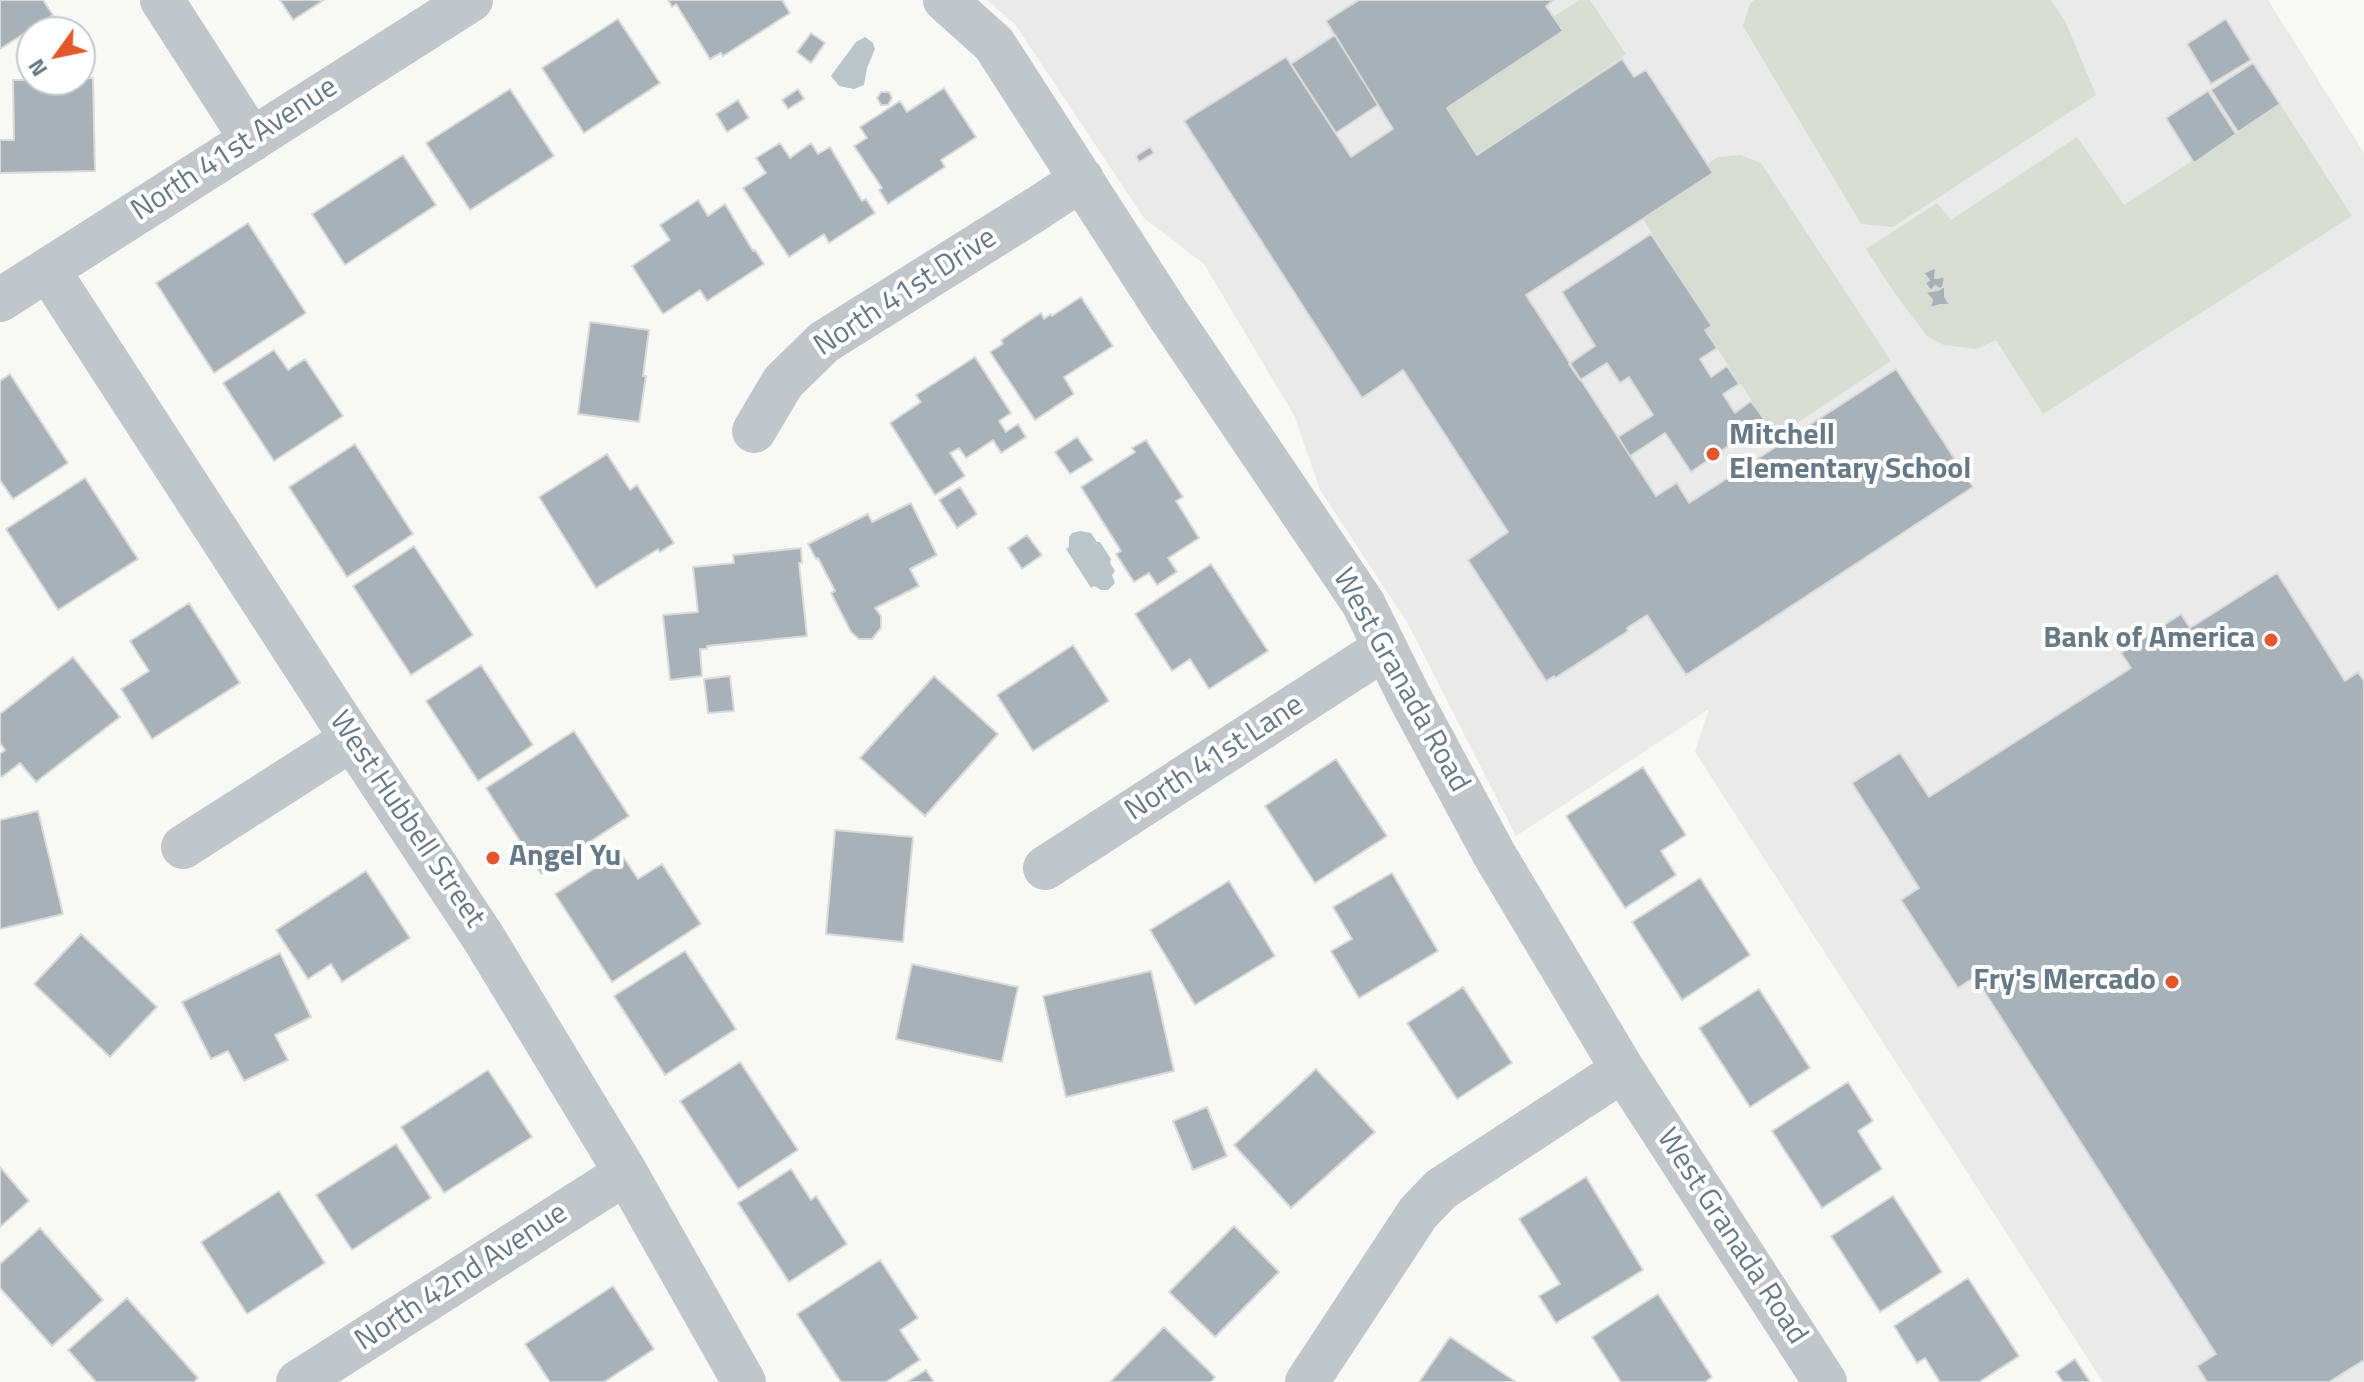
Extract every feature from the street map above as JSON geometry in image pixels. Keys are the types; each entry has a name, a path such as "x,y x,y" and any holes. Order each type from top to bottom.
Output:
{"street":[{"path":"162,0 252,140"},
{"name":"North 41st Avenue","path":"0,300 471,0"},
{"name":"West Granada Road","path":"945,0 994,44 1168,314 1363,603 1494,854 1623,1070 1825,1382"},
{"name":"North 41st Drive","path":"754,431 783,382 824,342 1082,179"},
{"name":"West Hubbell Street","path":"48,270 483,937 626,1173 744,1382"},
{"name":"North 41st Lane","path":"1045,868 1385,648"},
{"path":"183,847 352,739"},
{"path":"1307,1382 1418,1213 1441,1189 1623,1070"},
{"name":"North 42nd Avenue","path":"298,1382 626,1173"}],"shaded area":[{"path":"987,0 2268,0 2364,153 2364,1382 2103,1382 1695,752 1709,709 1516,836 1407,622 1320,490 1295,417 1204,264 1144,218 1015,24"},
{"path":"1579,0 1590,0 1626,54 1477,155 1447,108 1563,32 1553,17"},
{"path":"1754,0 2051,0 2066,23 2096,95 1893,227 1861,224 1743,26"},
{"path":"865,37 875,49 864,85 854,89 839,86 831,76 856,42"},
{"path":"2280,104 2352,216 2043,414 1996,340 1976,349 1944,345 1928,337 1866,249 1937,203 1951,220 2077,137 2124,205"},
{"path":"1740,155 1761,163 1891,361 1777,436 1705,330 1711,325 1643,219 1713,174 1707,164 1718,157"},
{"path":"1072,533 1091,533 1111,559 1115,583 1108,590 1091,588 1066,549"}],"building":[{"path":"0,0 43,0 53,15 16,16 16,39 0,49"},
{"path":"280,0 324,0 293,20"},
{"path":"668,0 782,0 790,13 723,56 721,53 710,59 676,4 672,7"},
{"path":"1359,0 1554,0 1546,6 1563,31 1447,108 1477,155 1622,59 1634,77 1646,70 1713,173 1526,295 1656,496 1677,483 1689,503 1896,369 1973,487 1686,675 1647,615 1627,628 1628,631 1546,681 1468,560 1508,532 1403,370 1362,398 1184,121 1286,57 1351,157 1393,129 1326,21"},
{"path":"618,19 660,83 584,133 542,68"},
{"path":"2226,19 2251,60 2211,84 2187,44"},
{"path":"811,33 825,43 811,63 797,52"},
{"path":"1335,35 1378,105 1336,133 1291,64"},
{"path":"2253,63 2280,104 2238,132 2211,90"},
{"path":"13,80 16,80 16,96 93,96 95,171 0,173 0,140 14,140"},
{"path":"944,88 976,137 941,160 945,167 888,204 879,190 882,188 854,146 867,138 860,127 900,101 907,112"},
{"path":"510,89 554,156 470,210 426,143"},
{"path":"798,89 804,99 788,109 782,100"},
{"path":"2208,91 2236,134 2194,163 2166,118"},
{"path":"881,92 889,92 892,98 888,105 881,105 877,98"},
{"path":"738,100 749,118 727,132 716,114"},
{"path":"780,143 790,158 811,143 818,154 830,147 862,201 866,199 875,213 829,243 824,234 789,257 743,188 766,173 756,158"},
{"path":"1150,147 1154,153 1139,162 1136,156"},
{"path":"403,155 436,205 345,265 312,214"},
{"path":"698,200 708,216 725,204 764,264 707,301 700,290 663,314 632,266 670,240 660,225"},
{"path":"248,223 306,313 214,373 156,283"},
{"path":"1651,234 1712,326 1705,330 1717,348 1700,359 1711,377 1727,366 1739,384 1723,394 1735,413 1751,401 1764,419 1691,472 1665,433 1630,456 1618,437 1653,415 1629,377 1620,383 1607,363 1580,380 1569,364 1595,346 1562,292"},
{"path":"1936,267 1935,278 1945,277 1943,287 1935,286 1931,291 1925,283 1929,280 1923,273"},
{"path":"1945,286 1945,297 1950,305 1930,308 1932,300 1925,292"},
{"path":"1081,297 1113,346 1064,377 1074,394 1035,420 990,352 1003,344 1001,340 1041,313 1044,319 1052,316"},
{"path":"590,322 649,330 639,422 578,414"},
{"path":"274,350 288,370 305,359 343,416 274,461 223,383"},
{"path":"975,357 1011,413 999,421 1006,432 1018,424 1026,437 1001,453 993,440 966,458 959,448 950,453 965,476 935,495 890,423 921,402 916,395"},
{"path":"10,374 68,463 13,499 0,480 0,381"},
{"path":"1077,437 1093,460 1070,474 1055,452"},
{"path":"1146,440 1183,497 1176,501 1199,538 1168,558 1177,572 1157,585 1149,573 1134,582 1116,554 1121,551 1081,487 1135,452 1132,448"},
{"path":"355,444 413,534 347,577 289,487"},
{"path":"607,454 630,490 637,485 674,543 660,552 658,549 596,588 539,497"},
{"path":"85,478 138,559 58,610 6,529"},
{"path":"960,487 977,514 957,528 939,500"},
{"path":"911,503 937,555 910,569 919,586 875,608 881,616 881,628 872,639 859,639 851,632 831,593 835,591 808,544 868,514 872,522"},
{"path":"1027,535 1042,555 1022,569 1008,548"},
{"path":"414,546 473,635 411,675 353,586"},
{"path":"801,548 802,563 799,563 807,636 707,646 707,649 700,649 702,676 670,680 663,615 698,612 693,567 734,563 733,555"},
{"path":"1211,564 1268,651 1209,689 1190,659 1172,671 1135,614"},
{"name":"Fry's Mercado","path":"2277,573 2345,681 2358,672 2364,681 2364,1360 2329,1382 2207,1382 2197,1366 2216,1354 1975,977 1958,988 1901,900 1919,888 1852,783 1900,753 1929,797 2131,668 2121,653 2181,614 2190,628"},
{"path":"189,603 240,683 152,739 121,689 149,671 130,641"},
{"path":"1073,645 1109,701 1033,751 997,695"},
{"path":"73,657 120,717 36,782 20,763 2,777 0,754 5,750 0,743 0,714"},
{"path":"481,665 533,745 478,781 426,701"},
{"path":"730,676 734,711 708,713 704,679"},
{"path":"934,676 998,734 925,816 860,758"},
{"path":"574,731 629,816 541,874 486,788"},
{"path":"1336,759 1387,836 1315,883 1265,806"},
{"path":"1643,767 1686,835 1661,851 1676,875 1625,908 1566,816"},
{"path":"38,811 63,914 0,929 0,820"},
{"path":"835,830 913,837 903,942 826,934"},
{"path":"620,852 638,879 662,864 701,924 612,982 555,894"},
{"path":"366,871 410,938 342,982 331,964 308,979 276,930"},
{"path":"1392,873 1438,951 1359,998 1331,951 1352,939 1333,907"},
{"path":"1700,878 1750,955 1682,1000 1632,922"},
{"path":"1229,881 1275,956 1195,1005 1150,930"},
{"path":"81,934 157,1007 110,1057 34,984"},
{"path":"685,951 736,1029 665,1075 614,996"},
{"path":"280,953 311,1017 275,1035 288,1060 244,1081 228,1051 211,1059 182,1002"},
{"path":"912,964 1018,987 1002,1062 896,1039"},
{"path":"1151,971 1174,1071 1066,1097 1043,996"},
{"path":"1463,987 1512,1063 1457,1099 1407,1023"},
{"path":"1759,989 1810,1068 1750,1107 1699,1028"},
{"path":"740,1062 798,1150 738,1189 680,1101"},
{"path":"1316,1069 1375,1132 1291,1208 1234,1145"},
{"path":"488,1070 532,1137 444,1193 401,1127"},
{"path":"1848,1082 1873,1121 1858,1131 1882,1169 1822,1208 1772,1131"},
{"path":"1207,1107 1227,1156 1193,1170 1173,1121"},
{"path":"396,1144 431,1198 352,1250 316,1195"},
{"path":"0,1167 29,1201 0,1227"},
{"path":"791,1169 811,1200 816,1196 847,1244 789,1282 738,1203"},
{"path":"1586,1177 1643,1270 1556,1323 1539,1296 1560,1284 1519,1219"},
{"path":"279,1191 325,1263 247,1314 201,1242"},
{"path":"1893,1196 1942,1272 1880,1312 1831,1236"},
{"path":"1234,1226 1279,1272 1215,1337 1169,1292"},
{"path":"40,1228 103,1300 52,1346 0,1288 0,1264"},
{"path":"880,1260 918,1318 900,1330 920,1360 886,1382 841,1382 797,1314"},
{"path":"1968,1278 2019,1356 1979,1382 1940,1382 1925,1358 1917,1363 1894,1326"},
{"path":"613,1286 654,1349 604,1382 550,1382 525,1344"},
{"path":"1658,1294 1712,1377 1705,1382 1621,1382 1592,1337"},
{"path":"127,1298 198,1378 194,1382 96,1382 68,1350"},
{"path":"1164,1327 1215,1377 1211,1382 1110,1382"},
{"path":"1450,1337 1516,1382 1419,1382"},
{"path":"2075,1359 2090,1382 2063,1382 2056,1372"},
{"path":"926,1370 934,1382 907,1382"}],"place":[{"name":"Mitchell Elementary School","path":"1713,454"},
{"name":"Bank of America","path":"2271,640"},
{"name":"Angel Yu","path":"493,858"},
{"name":"Fry's Mercado","path":"2172,982"}]}
